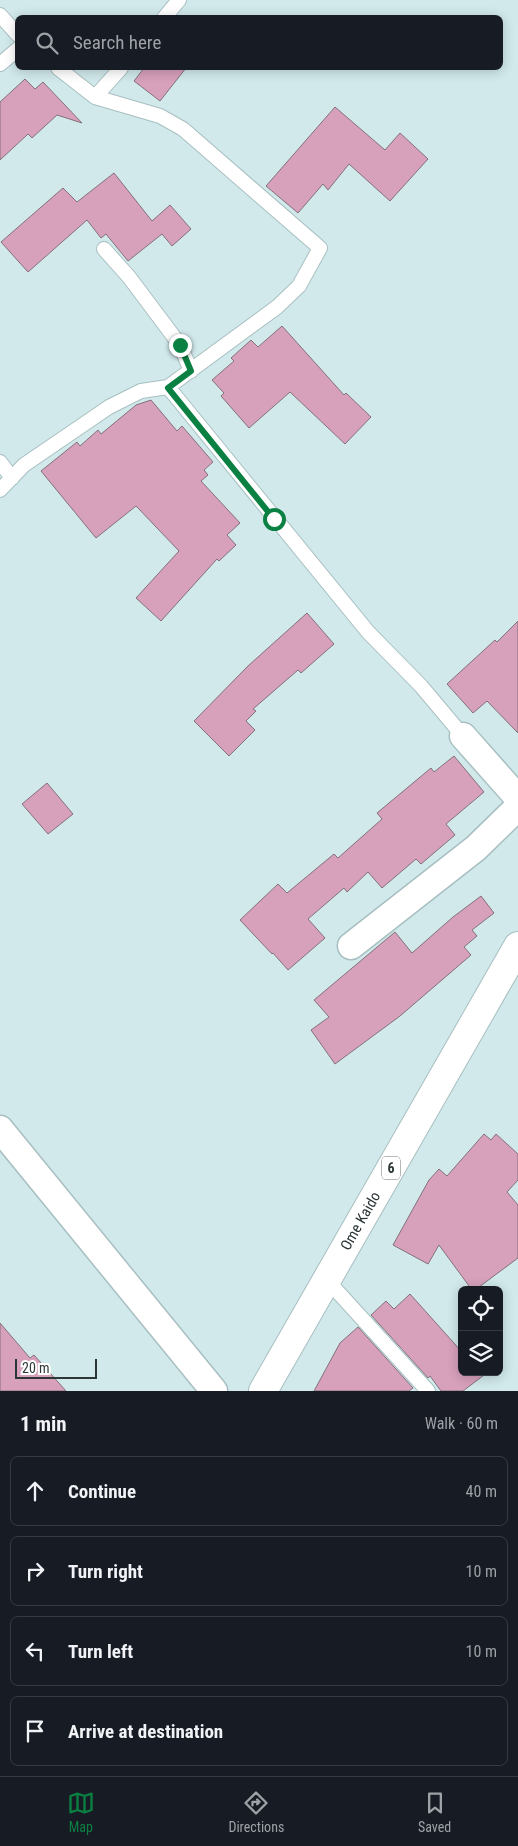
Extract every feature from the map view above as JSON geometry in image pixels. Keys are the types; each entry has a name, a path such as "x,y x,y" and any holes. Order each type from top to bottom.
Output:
{"main road":[{"name":"Ome Kaido","path":"263,1391 518,946"}],"street":[{"path":"463,736 518,798"},
{"path":"351,946 476,848 518,807"},
{"path":"0,1129 214,1391"}],"lane":[{"path":"166,15 179,0"},
{"path":"0,15 15,31"},
{"path":"0,64 15,52"},
{"path":"0,490 24,465 109,408 141,391 168,388 277,307 299,286 320,248 183,128 160,116 95,97 61,70"},
{"path":"95,97 119,70"},
{"path":"104,249 129,277 180,345 191,371"},
{"path":"168,388 368,632 421,686 463,736"},
{"path":"0,462 12,478"},
{"path":"327,1280 428,1391"}],"building":[{"path":"142,70 184,70 160,101 134,81"},
{"path":"25,79 35,89 43,82 82,123 57,115 32,138 28,134 0,160 0,102"},
{"path":"335,107 385,150 400,133 428,159 390,201 349,164 328,190 323,184 298,213 266,186"},
{"path":"114,173 152,221 170,205 191,229 172,246 162,234 128,261 106,234 101,238 87,220 28,272 1,242 63,188 77,202"},
{"path":"282,326 344,395 346,393 371,417 345,444 290,392 249,428 221,396 224,393 212,380 234,361 231,358 251,340 258,347"},
{"path":"151,400 177,431 182,426 213,462 204,470 208,475 201,481 240,523 227,535 236,545 219,561 217,559 161,621 136,598 179,551 136,506 96,538 41,471 77,442 80,446 98,430 101,434 136,405"},
{"path":"307,613 334,644 301,673 298,670 253,709 256,711 246,721 255,730 229,756 194,721 248,666"},
{"path":"518,621 518,733 487,701 473,713 447,684 495,640 497,642"},
{"path":"454,756 484,792 446,824 455,835 421,864 416,859 382,888 368,872 347,892 344,888 308,919 325,938 288,970 240,920 278,884 287,893 334,854 338,858 382,819 377,813 431,768 434,772"},
{"path":"47,783 73,814 48,834 22,804"},
{"path":"481,896 494,913 472,930 477,936 464,947 471,955 400,1016 335,1064 311,1030 329,1017 314,1000 395,932 412,953 453,917"},
{"path":"484,1134 491,1140 496,1134 518,1154 518,1180 507,1192 518,1205 518,1258 480,1286 469,1286 439,1245 428,1264 393,1245 429,1180 439,1169 447,1176"},
{"path":"410,1294 458,1348 458,1376 483,1376 463,1391 441,1391 430,1376 428,1378 371,1315 386,1301 394,1309"},
{"path":"0,1323 30,1358 34,1355 66,1391 0,1391"},
{"path":"358,1327 413,1388 409,1391 314,1391 340,1343"}],"route":[{"path":"180,345 191,371 168,388 274,519"}]}
